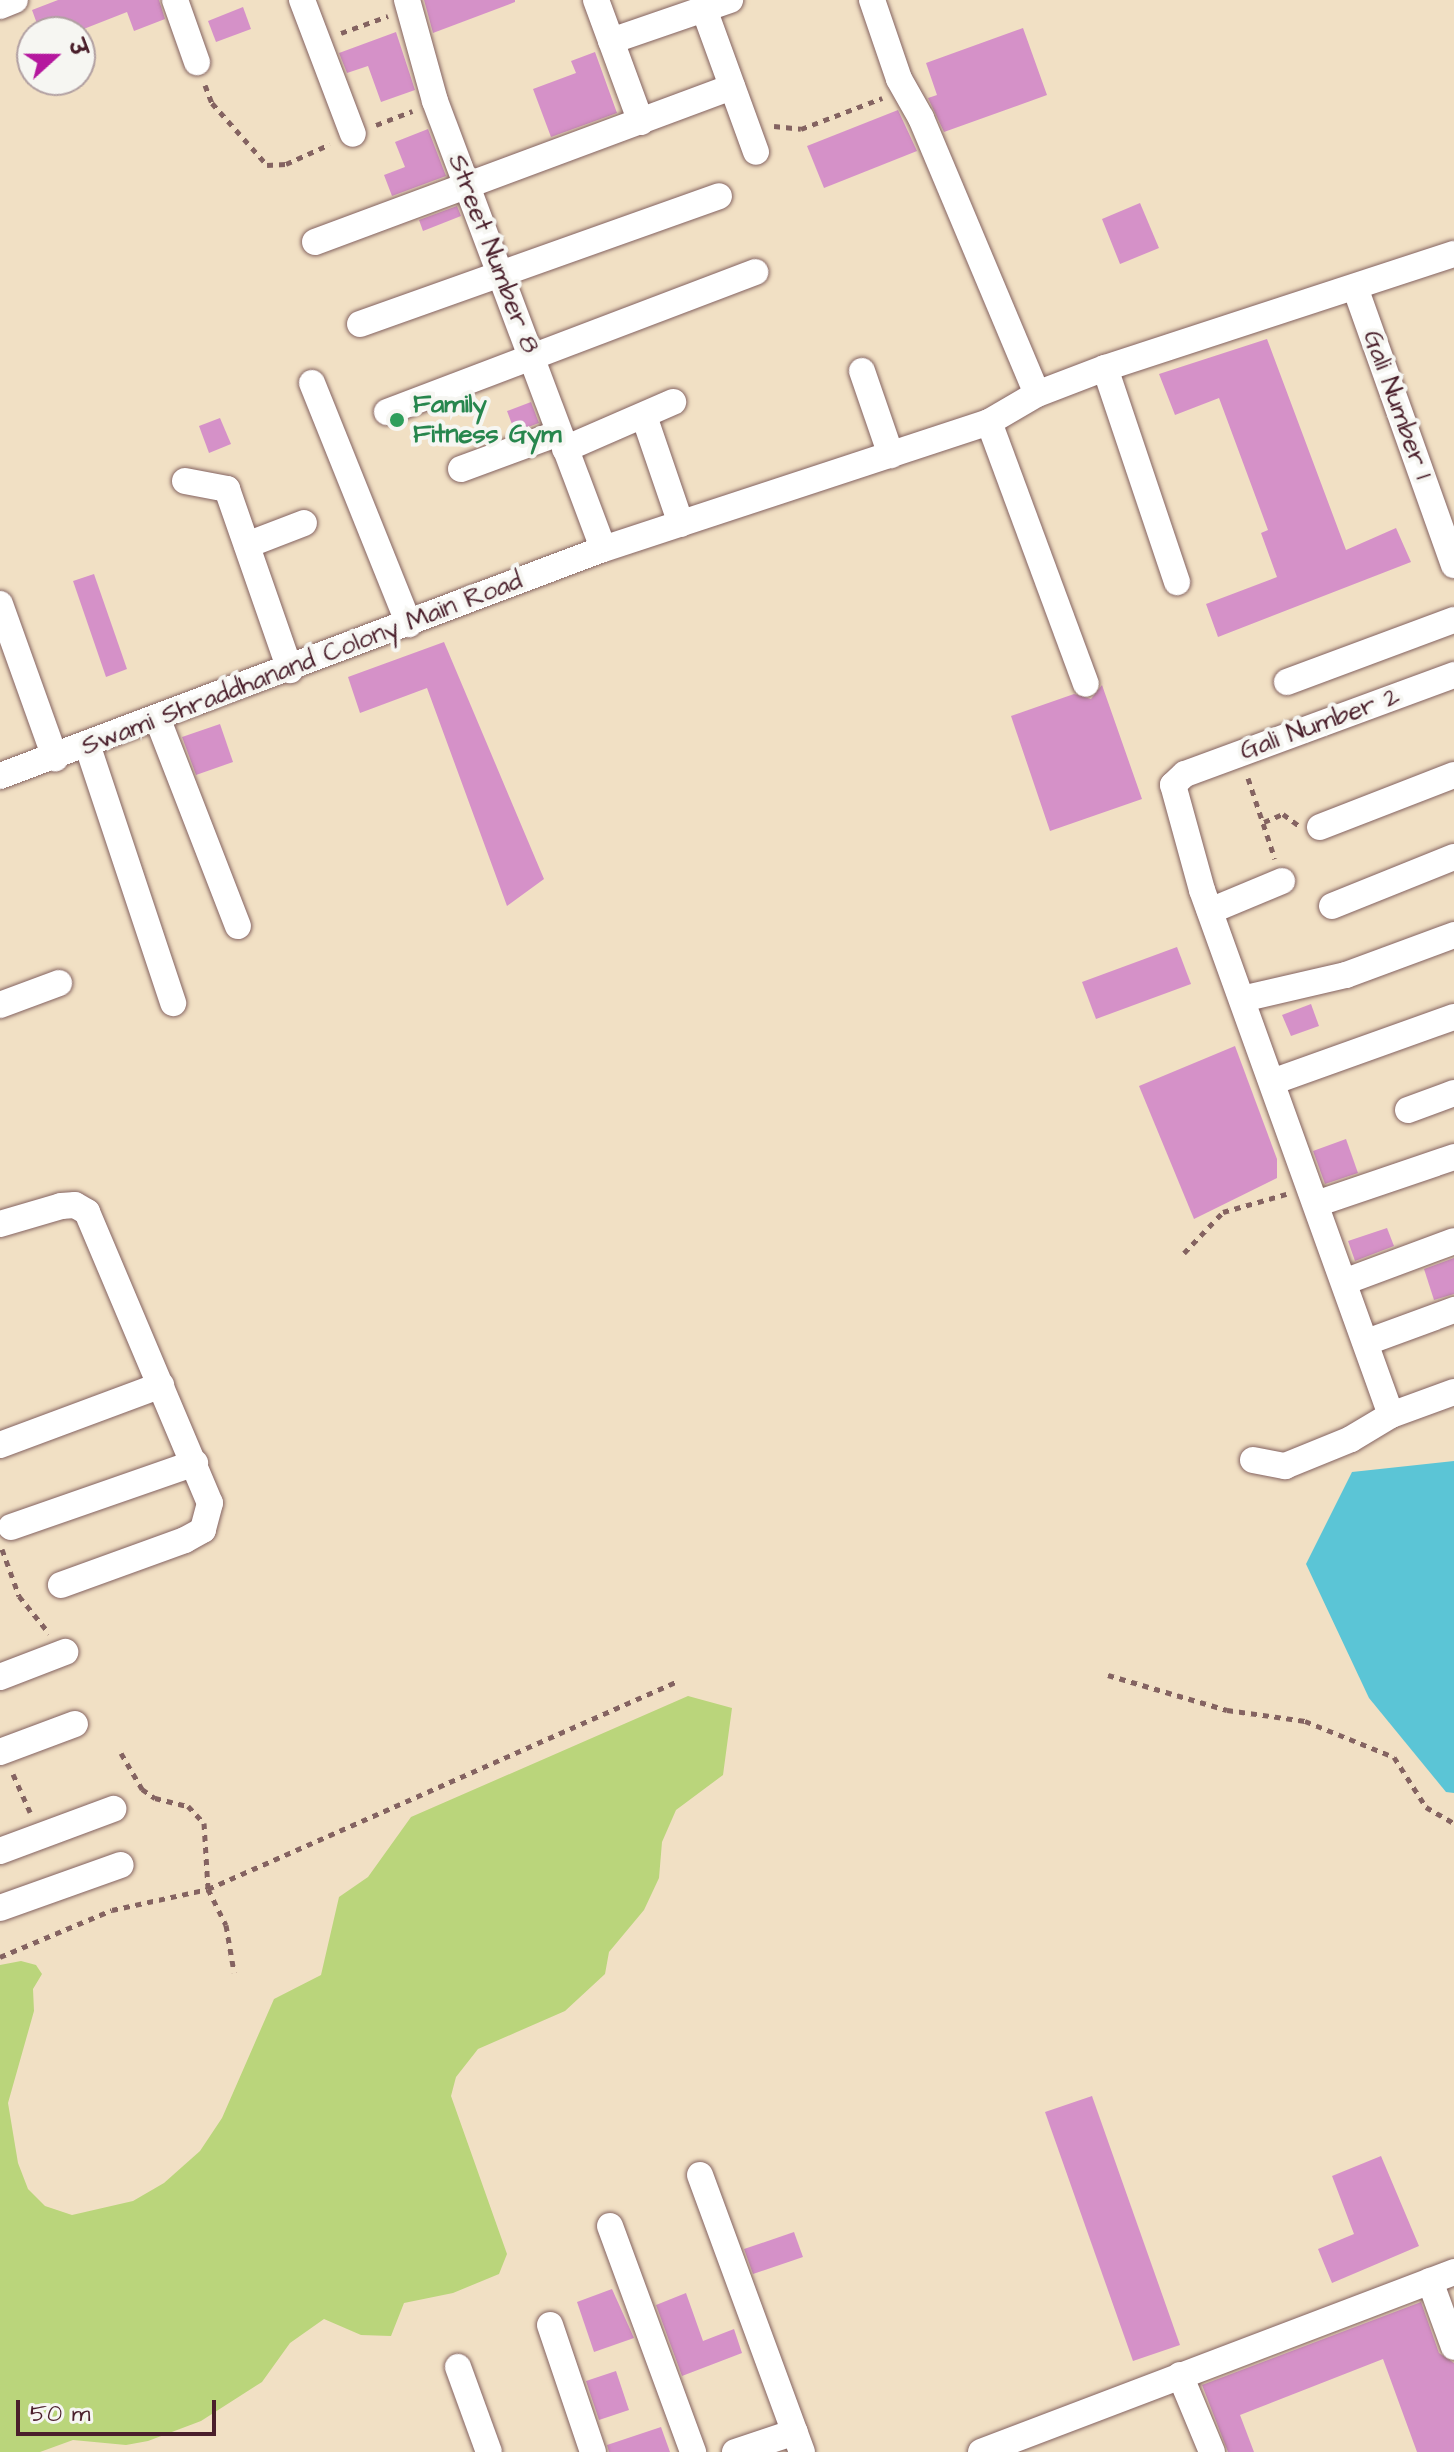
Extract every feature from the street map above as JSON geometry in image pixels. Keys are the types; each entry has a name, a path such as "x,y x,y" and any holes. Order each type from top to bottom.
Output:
{"street":[{"path":"0,6 15,0"},
{"path":"175,0 197,62"},
{"path":"302,0 353,134"},
{"path":"596,0 641,122"},
{"path":"611,41 730,0"},
{"path":"872,0 899,79 921,118 1037,394"},
{"name":"Street Number 8","path":"408,4 435,101 603,549"},
{"path":"704,9 756,152"},
{"path":"315,242 732,87"},
{"path":"360,324 501,271 719,196"},
{"name":"Swami Shraddhanand Colony Main Road","path":"0,776 88,747 603,549 989,422 1037,394 1105,368 1356,290 1454,254"},
{"path":"387,412 755,272"},
{"name":"Gali Number 1","path":"1356,290 1454,565"},
{"path":"1105,368 1177,582"},
{"path":"862,371 891,455"},
{"path":"312,383 409,624"},
{"path":"461,469 644,416 673,402"},
{"path":"644,416 681,524"},
{"path":"989,422 1086,684"},
{"path":"185,481 227,489 290,670"},
{"path":"247,545 304,523"},
{"path":"0,604 55,758"},
{"path":"1287,682 1454,620"},
{"name":"Gali Number 2","path":"1210,911 1173,798 1173,785 1185,774 1454,675"},
{"path":"158,720 238,926"},
{"path":"88,747 173,1003"},
{"path":"1320,827 1454,775"},
{"path":"1332,906 1454,857"},
{"path":"1282,881 1210,911 1391,1415"},
{"path":"1242,999 1346,975 1454,935"},
{"path":"0,1005 59,983"},
{"path":"1272,1082 1454,1017"},
{"path":"1408,1110 1454,1093"},
{"path":"1312,1193 1454,1157"},
{"path":"0,1224 61,1206 75,1205 87,1212 210,1503 203,1530 61,1585"},
{"path":"1344,1282 1454,1241"},
{"path":"1367,1342 1454,1310"},
{"path":"0,1445 161,1385"},
{"path":"1253,1460 1285,1466 1351,1439 1391,1415 1454,1392"},
{"path":"6,1536 195,1463"},
{"path":"0,1677 65,1652"},
{"path":"2,1751 75,1724"},
{"path":"0,1851 113,1809"},
{"path":"0,1908 121,1865"},
{"path":"700,2175 799,2442 735,2452"},
{"path":"610,2226 693,2452"},
{"path":"981,2452 1442,2277 1454,2347"},
{"path":"550,2325 593,2452"},
{"path":"458,2367 489,2452"},
{"path":"1180,2375 1212,2452"}],"path":[{"path":"318,41 408,4"},
{"path":"197,62 212,103 267,165 286,164"},
{"path":"745,123 801,129 887,95 899,79"},
{"path":"1239,754 1282,881"},
{"path":"1184,1253 1223,1212 1312,1193"},
{"path":"6,1536 19,1596 65,1652"},
{"path":"1108,1675 1227,1710 1305,1721 1394,1757 1426,1807 1454,1823"},
{"path":"0,1957 112,1910 208,1889 678,1681"},
{"path":"2,1751 40,1837"},
{"path":"121,1753 142,1789 199,1813 204,1823 208,1889 226,1925 234,1972"}],"green space":[{"path":"688,1696 732,1708 723,1775 676,1810 662,1842 659,1878 644,1910 609,1952 605,1974 565,2011 478,2049 456,2077 451,2096 507,2254 499,2274 453,2293 404,2303 391,2336 361,2335 324,2319 290,2343 262,2382 201,2421 148,2441 126,2445 73,2440 40,2452 0,2452 0,1965 21,1961 36,1965 42,1974 33,1989 34,2011 8,2103 18,2163 28,2189 45,2206 72,2215 133,2201 164,2183 200,2151 222,2118 274,1999 321,1975 339,1897 368,1877 411,1817"}],"water":[{"path":"1454,1461 1454,1793 1446,1792 1369,1698 1306,1564 1352,1472"}],"building":[{"path":"58,0 159,0 165,19 134,31 127,12 96,24 96,16 34,16 32,10"},
{"path":"424,0 515,0 515,2 433,33"},
{"path":"243,7 251,29 216,42 208,21"},
{"path":"1023,28 1047,95 944,132 928,98 937,95 926,63"},
{"path":"396,32 415,90 381,102 368,66 347,73 339,53"},
{"path":"595,52 617,113 551,137 533,89 576,73 571,61"},
{"path":"898,110 917,151 824,188 807,146"},
{"path":"428,129 446,176 392,196 384,175 405,167 395,142"},
{"path":"1140,203 1159,248 1120,264 1102,219"},
{"path":"457,206 461,216 423,231 419,220"},
{"path":"1267,339 1346,550 1396,528 1411,562 1218,637 1206,604 1277,577 1261,533 1268,530 1219,398 1175,415 1159,374"},
{"path":"531,402 539,423 515,432 507,411"},
{"path":"220,418 231,444 209,453 199,426"},
{"path":"94,574 127,669 106,677 73,581"},
{"path":"444,642 544,879 507,906 427,688 360,713 348,677"},
{"path":"1102,685 1142,799 1050,831 1011,716 1074,694 1091,699"},
{"path":"220,724 233,762 196,775 182,737"},
{"path":"1177,947 1191,984 1096,1019 1082,982"},
{"path":"1311,1004 1319,1026 1291,1036 1282,1015"},
{"path":"1235,1046 1277,1159 1277,1178 1194,1219 1139,1086"},
{"path":"1346,1139 1358,1173 1325,1184 1313,1151"},
{"path":"1387,1228 1394,1246 1355,1261 1348,1241"},
{"path":"1454,1258 1454,1294 1434,1300 1424,1269"},
{"path":"1092,2096 1180,2345 1133,2361 1045,2112"},
{"path":"1381,2156 1419,2246 1332,2283 1318,2249 1354,2234 1332,2176"},
{"path":"794,2232 803,2257 753,2274 744,2249"},
{"path":"612,2289 634,2338 594,2352 577,2302"},
{"path":"686,2293 703,2341 734,2329 742,2353 682,2376 656,2305"},
{"path":"1421,2302 1439,2353 1454,2363 1454,2452 1417,2452 1383,2359 1240,2415 1254,2452 1228,2452 1202,2385"},
{"path":"616,2371 629,2410 599,2420 586,2381"},
{"path":"661,2427 670,2452 609,2452 607,2445"}],"place":[{"name":"Family Fitness Gym","path":"397,420"}]}
